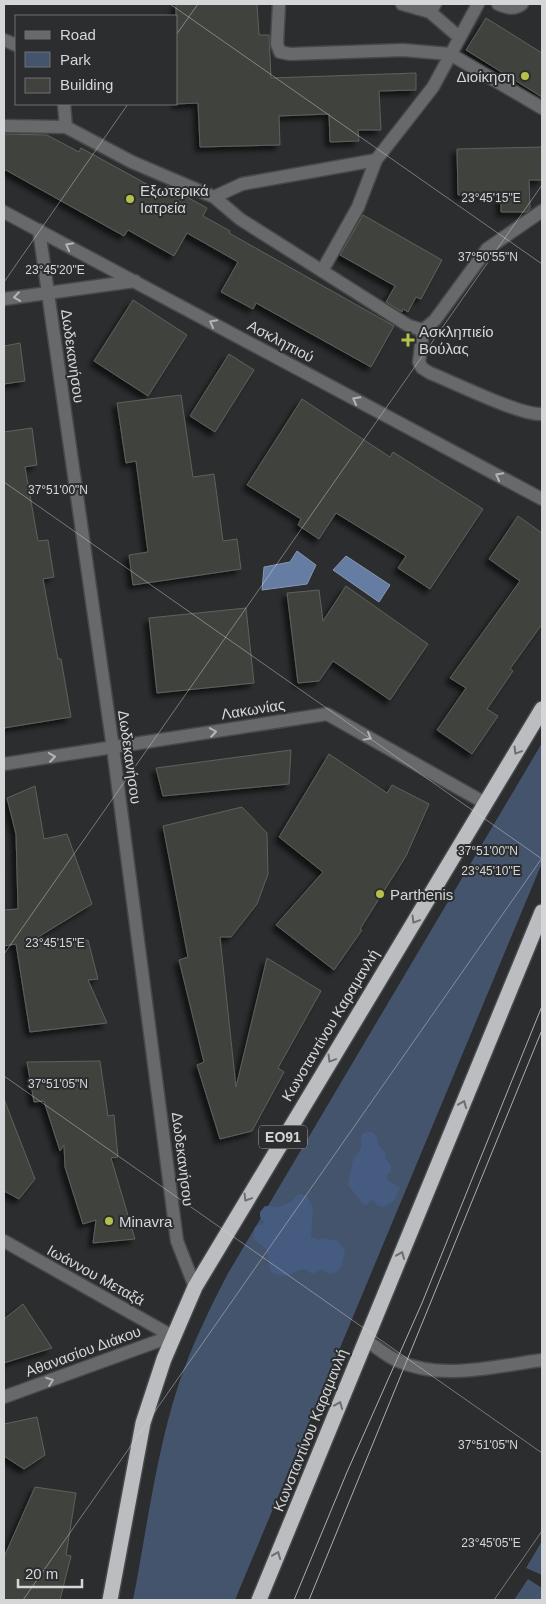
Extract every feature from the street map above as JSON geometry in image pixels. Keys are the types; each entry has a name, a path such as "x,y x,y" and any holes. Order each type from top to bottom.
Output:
{"highway":[{"name":"Κωνσταντίνου Καραμανλή","path":"110,1600 143,1423 172,1336 195,1287 542,709"},
{"name":"Κωνσταντίνου Καραμανλή","path":"259,1600 542,912"}],"street":[{"path":"279,4 278,44 280,52 290,54 403,50 450,54 542,108"},
{"path":"402,4 432,8 459,37"},
{"path":"322,271 358,207 376,160 433,87 478,4"},
{"path":"498,4 507,8 517,8 522,4"},
{"path":"64,105 66,127"},
{"path":"4,126 66,127 132,162 214,197 240,220 409,326 423,330"},
{"path":"214,197 242,184 376,160"},
{"path":"542,210 487,249 435,320 423,330 419,362 422,368 515,407 536,414 542,414"},
{"name":"Ασκληπιού","path":"4,212 542,499"},
{"name":"Δωδεκανήσου","path":"39,230 113,748 178,1241 195,1287"},
{"path":"4,299 135,281"},
{"name":"Λακωνίας","path":"4,764 327,714 485,802"},
{"name":"Ιωάννου Μεταξά","path":"4,1241 172,1336"},
{"name":"Αθανασίου Διάκου","path":"4,1397 172,1336"},
{"path":"366,1340 396,1360 422,1368 449,1372 542,1360"}],"green space":[{"path":"542,743 542,863 235,1600 133,1600 158,1463 171,1409 184,1369 207,1315 227,1275"},
{"path":"542,1541 542,1575 526,1568"},
{"path":"528,1579 542,1588 542,1600 514,1600"}],"shaded area":[{"path":"297,551 316,565 307,584 262,590 264,567 290,562"},
{"path":"346,556 390,585 379,602 333,570"},
{"path":"372,1132 377,1137 378,1145 386,1153 385,1158 391,1165 391,1172 387,1174 388,1180 400,1188 394,1201 384,1207 378,1206 373,1200 366,1205 363,1204 348,1185 353,1160 361,1148 362,1134"},
{"path":"298,1194 307,1196 313,1208 311,1237 318,1240 323,1238 338,1241 345,1250 342,1265 337,1272 330,1274 322,1269 312,1274 306,1269 287,1276 278,1275 271,1272 266,1249 253,1238 255,1227 265,1223 260,1217 260,1212 265,1206 279,1207 291,1202"}],"building":[{"path":"176,4 257,4 259,35 269,35 271,78 416,73 416,90 379,91 381,130 358,130 359,141 330,142 329,114 279,116 280,145 200,147 198,103 178,104 178,15 176,15"},
{"name":"Διοίκηση","path":"486,18 542,53 542,97 466,50"},
{"path":"4,134 47,135 79,152 81,148 163,193 167,186 207,208 203,216 230,231 229,233 394,326 371,367 256,303 253,309 221,292 238,262 187,233 174,256 128,230 124,236 4,169"},
{"path":"542,147 542,180 529,180 530,209 527,212 501,212 501,194 458,195 457,149"},
{"path":"363,215 442,260 421,299 416,297 408,312 403,309 402,312 386,302 395,286 340,255"},
{"path":"133,300 187,335 148,396 94,361"},
{"path":"20,343 25,381 4,384 4,346"},
{"path":"229,354 254,370 215,432 190,416"},
{"path":"181,395 193,477 214,474 223,541 237,539 241,569 133,585 129,555 148,552 136,461 126,463 117,403"},
{"path":"302,399 390,457 393,452 483,509 430,589 398,568 406,556 336,513 319,539 298,525 301,519 247,485"},
{"path":"32,428 37,465 25,467 38,541 48,540 54,577 43,579 58,659 61,659 71,717 4,728 4,432"},
{"path":"518,516 542,533 542,624 510,669 513,671 487,709 498,716 472,754 437,730 466,688 450,678 520,581 489,559"},
{"path":"346,586 428,644 390,700 333,661 319,681 298,683 287,593 319,590 323,621"},
{"path":"246,608 254,683 157,693 149,618"},
{"path":"291,750 289,784 163,796 156,768"},
{"path":"329,754 387,793 392,785 429,804 406,856 360,929 362,930 334,970 276,925 323,872 279,837"},
{"path":"35,786 44,839 67,834 92,904 30,942 88,940 98,979 88,980 107,1023 30,1032 16,944 4,946 4,910 18,909 16,834 7,798"},
{"path":"242,807 267,833 268,874 257,904 231,937 220,937 236,1087 267,958 321,991 278,1068 284,1072 252,1131 220,1139 197,1065 204,1062 179,960 188,957 163,826"},
{"path":"100,1061 108,1116 114,1115 118,1157 111,1158 135,1239 93,1243 96,1220 83,1224 65,1167 64,1145 60,1151 44,1101 34,1102 27,1062"},
{"path":"4,1099 35,1179 19,1199 4,1191"},
{"path":"23,1304 52,1348 4,1363 4,1319"},
{"path":"37,1417 45,1455 24,1469 4,1456 4,1424"},
{"path":"35,1487 76,1493 66,1555 71,1556 60,1600 4,1600 4,1557"}],"tram line":[{"path":"294,1600 347,1472 422,1303 542,1006"},
{"path":"309,1600 542,1030"}],"place":[{"name":"Διοίκηση","path":"525,76"},
{"name":"Εξωτερικά Ιατρεία","path":"130,199"},
{"name":"Ασκληπιείο Βούλας","path":"408,340"},
{"name":"Parthenis","path":"380,894"},
{"name":"Minavra","path":"109,1221"}]}
